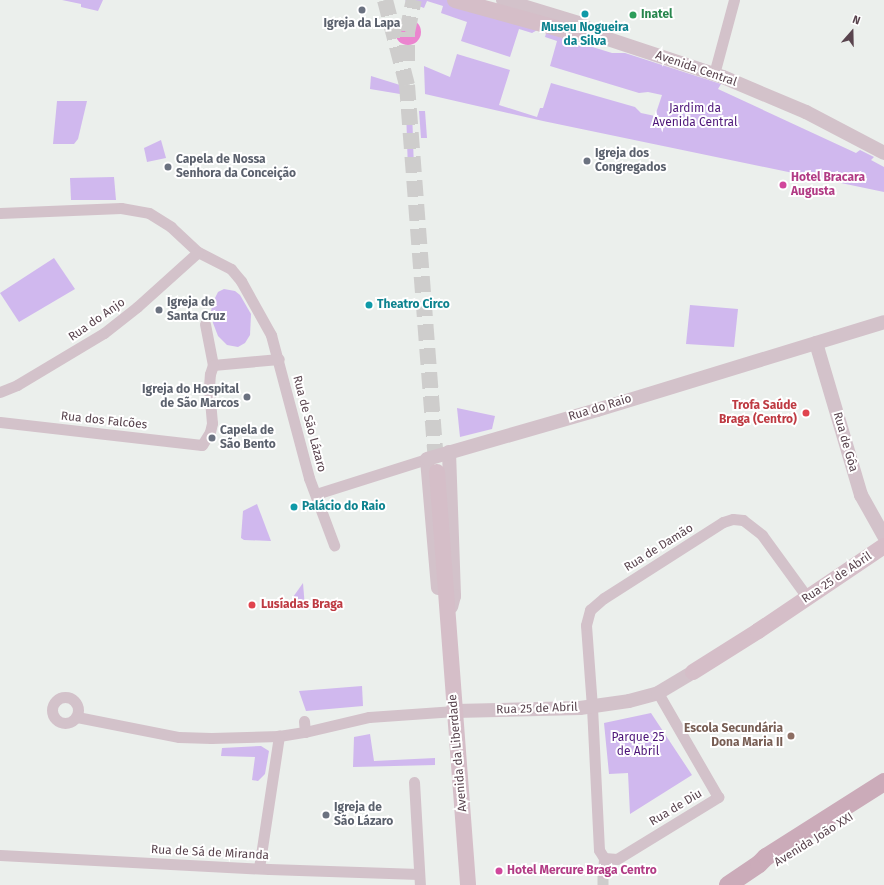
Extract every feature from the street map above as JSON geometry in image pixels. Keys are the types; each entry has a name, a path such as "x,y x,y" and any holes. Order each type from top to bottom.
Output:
{"main road":[{"path":"455,0 589,37 602,37"},
{"name":"Avenida da Liberdade","path":"437,472 468,885"},
{"name":"Rua 25 de Abril","path":"693,672 758,631 884,546"},
{"name":"Avenida João XXI","path":"738,884 766,857 884,782"},
{"name":"Avenida João XXI","path":"738,884 884,797"},
{"name":"Avenida João XXI","path":"715,885 756,859 766,857"}],"street":[{"name":"Avenida Central","path":"503,0 579,23 602,37 714,74 806,112 884,153"},
{"path":"714,74 734,0"},
{"name":"Rua de São Lázaro","path":"0,212 37,212 121,208 149,213 171,227 206,258 227,266 235,273 268,328 279,359 319,509 334,545"},
{"name":"Rua do Anjo","path":"0,392 17,385 104,333 137,307 198,252"},
{"name":"Rua do Raio","path":"316,494 427,458 597,410 884,322"},
{"path":"205,324 213,365 279,359"},
{"name":"Rua de Gôa","path":"816,343 861,495 884,536"},
{"name":"Rua dos Falcões","path":"0,422 202,445 210,432 212,423 209,386 210,374 213,365"},
{"name":"Avenida da Liberdade","path":"448,620 454,596 449,452"},
{"name":"Avenida da Liberdade","path":"427,458 439,596 448,620"},
{"name":"Rua de Damão","path":"592,707 586,625 590,610 604,598 723,522 733,519 743,520 762,535 807,597"},
{"name":"Rua 25 de Abril","path":"76,717 179,737 279,736 304,727 369,717 455,711 592,707 630,701 658,693 693,672"},
{"name":"Rua de Diu","path":"604,858 617,859 718,797 658,693"},
{"path":"592,707 599,850 604,858 603,873"},
{"path":"259,868 279,736"},
{"path":"414,782 419,879"},
{"name":"Rua de Sá de Miranda","path":"0,855 259,868 419,879"}],"green space":[{"path":"62,0 103,0 98,11 81,7 81,4"},
{"name":"Jardim da Avenida Central","path":"449,0 562,32 560,37 612,53 625,53 721,84 718,89 856,153 860,150 874,157 871,160 884,167 884,192 543,121 425,94 424,66 450,77 457,54 510,70 499,105 537,117 540,108 543,108 551,83 635,107 641,113 655,116 662,95 648,92 639,93 550,66 557,41 545,37 547,30 541,28 532,33 519,29 510,57 461,41 467,22 441,13 443,6 427,1 424,8 405,1"},
{"path":"371,76 400,85 400,94 370,89"},
{"path":"57,101 87,101 78,139 74,144 53,144"},
{"path":"406,110 412,111 413,138 407,139"},
{"path":"419,111 425,111 427,138 421,138"},
{"path":"161,140 166,158 147,162 144,148"},
{"path":"413,141 414,169 408,169 407,142"},
{"path":"114,177 116,200 71,200 70,178"},
{"path":"54,258 75,289 19,322 0,293"},
{"path":"224,289 235,291 240,295 251,314 250,335 245,343 238,347 227,345 218,336 213,323 211,311 213,302 218,292"},
{"path":"690,305 738,309 734,347 686,344"},
{"path":"457,408 495,416 492,429 460,437"},
{"path":"257,504 271,541 244,540 241,538 243,511"},
{"path":"303,583 305,608 286,609 286,607"},
{"path":"362,686 363,706 306,711 299,691"},
{"name":"Parque 25 de Abril","path":"651,713 692,775 630,814 628,773 609,774 604,723"},
{"path":"370,734 374,761 435,758 435,765 353,767 354,737"},
{"path":"261,746 269,751 265,774 258,781 252,780 255,757 221,756 222,748"}],"shaded area":[{"path":"408,19 417,23 421,32 417,41 408,45 399,41 395,32 399,23"}],"tunnel":[{"path":"385,0 407,85 437,471"},
{"path":"407,61 407,32 414,0"},
{"path":"603,873 603,885"}],"place":[{"name":"Igreja da Lapa","path":"362,10"},
{"name":"Museu Nogueira da Silva","path":"585,14"},
{"name":"Inatel","path":"633,15"},
{"name":"Igreja dos Congregados","path":"587,161"},
{"name":"Capela de Nossa Senhora da Conceição","path":"168,167"},
{"name":"Hotel Bracara Augusta","path":"783,185"},
{"name":"Theatro Circo","path":"369,305"},
{"name":"Igreja de Santa Cruz","path":"159,310"},
{"name":"Igreja do Hospital de São Marcos","path":"247,397"},
{"name":"Trofa Saúde Braga (Centro)","path":"806,413"},
{"name":"Capela de São Bento","path":"212,438"},
{"name":"Palácio do Raio","path":"294,507"},
{"name":"Lusíadas Braga","path":"252,605"},
{"name":"Escola Secundária Dona Maria II","path":"791,736"},
{"name":"Igreja de São Lázaro","path":"326,815"},
{"name":"Hotel Mercure Braga Centro","path":"499,871"}]}
